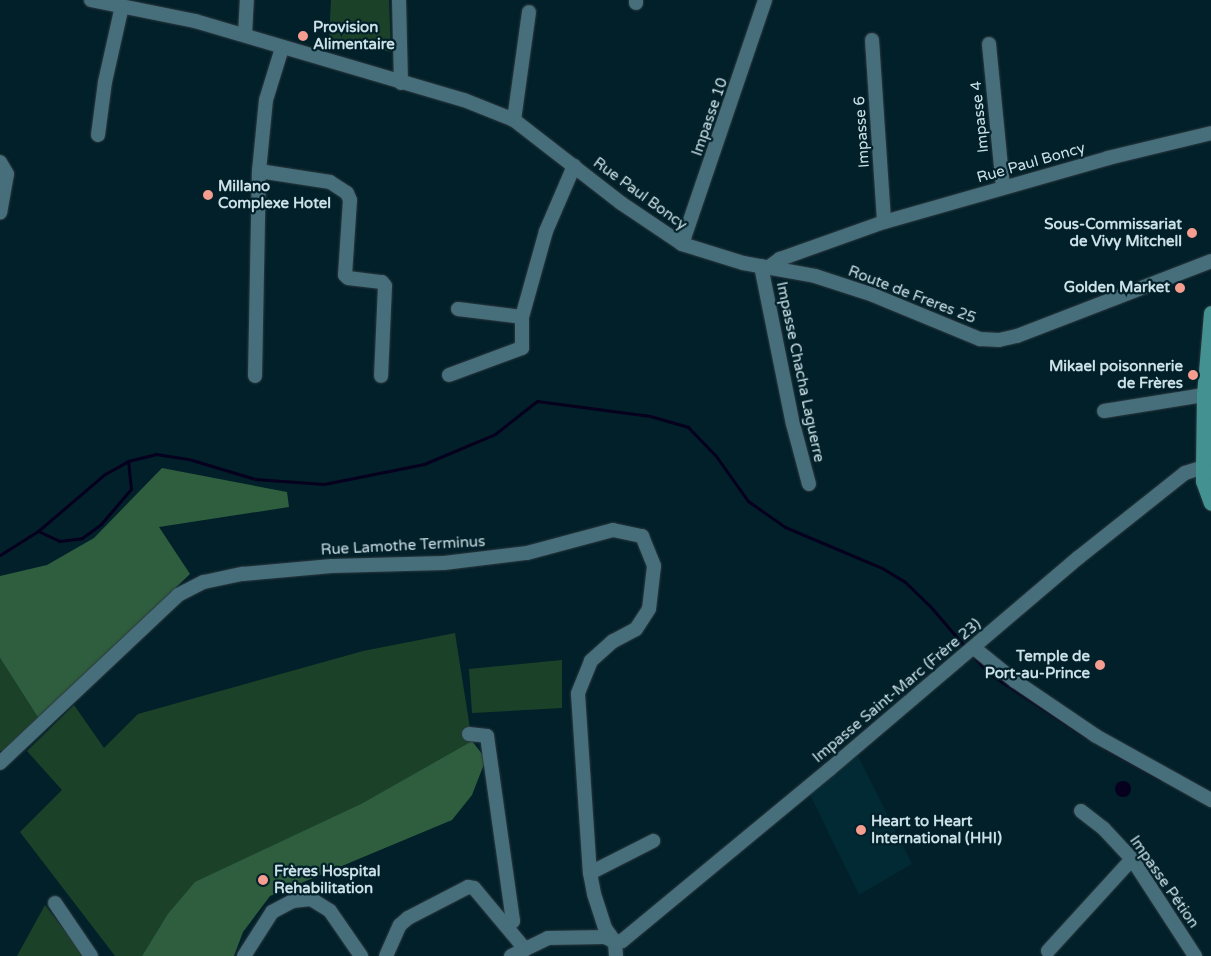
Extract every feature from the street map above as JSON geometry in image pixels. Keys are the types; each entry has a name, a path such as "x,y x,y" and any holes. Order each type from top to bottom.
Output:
{"main road":[{"path":"1211,313 1204,395 1203,467 1203,481 1211,503"}],"street":[{"name":"Rue Paul Boncy","path":"92,0 245,35 282,48 464,100 514,120 682,244 765,267 780,259 884,222 1003,187 1211,133"},
{"path":"245,35 247,0"},
{"path":"399,0 401,83"},
{"name":"Impasse 10","path":"682,244 765,0"},
{"path":"98,135 122,6"},
{"path":"514,120 529,12"},
{"name":"Impasse 6","path":"872,40 884,222"},
{"name":"Impasse 4","path":"989,44 1003,187"},
{"path":"255,376 259,171 266,100 282,48"},
{"path":"0,162 7,174 0,212"},
{"path":"449,375 520,349 523,345 522,317 546,231 574,166"},
{"path":"259,171 330,182 347,193 350,200 345,275 348,278 382,282 385,286 381,376"},
{"name":"Route de Freres 25","path":"765,267 816,276 873,295 957,332 999,340 1211,261"},
{"name":"Impasse Chacha Laguerre","path":"765,267 793,424 809,484"},
{"path":"458,309 522,317"},
{"path":"1104,411 1204,395"},
{"name":"Impasse Saint-Marc (Frère 23)","path":"615,942 622,941 974,648 1078,558 1185,473 1203,467"},
{"name":"Rue Lamothe Terminus","path":"0,762 178,595 204,582 243,574 292,569 444,563 527,553 613,530 642,536 654,566 648,609 636,629 613,641 591,661 578,694 590,873 604,928 615,942"},
{"path":"974,648 1028,690 1096,736 1211,800"},
{"path":"469,734 487,736 512,921 507,926"},
{"name":"Impasse Pétion","path":"1081,811 1104,829 1132,858 1195,956"},
{"path":"590,873 653,841"},
{"path":"1048,951 1132,858"},
{"path":"386,956 400,926 408,918 468,887 474,888 524,949"},
{"path":"244,956 272,912 293,901 311,899 330,911 361,956"},
{"path":"55,903 92,956"},
{"path":"511,956 548,938 605,937 615,942 616,956"}],"shaded area":[{"name":"Heart to Heart International (HHI)","path":"858,756 912,864 859,895 810,795"},
{"path":"1123,781 1129,783 1131,789 1129,795 1123,797 1117,795 1115,789 1117,783"}],"green space":[{"path":"331,0 389,0 391,52 329,40"},
{"path":"162,468 287,492 289,507 159,527 190,574 39,719 0,658 0,576 47,565 94,538"},
{"path":"455,633 472,741 167,915 142,956 115,956 20,832 62,790 27,751 74,705 104,748 138,714 363,651"},
{"path":"0,658 39,719 8,751 0,751"},
{"path":"562,660 562,708 472,713 469,669"},
{"path":"472,741 486,759 472,795 452,820 270,896 243,932 234,956 142,956 167,915 195,882 361,804"},
{"path":"45,905 84,956 17,956"}],"waterway":[{"path":"0,555 38,531 105,474 128,461 156,454 192,460 255,479 324,484 424,464 495,434 537,401 650,416 688,427 716,456 748,501 785,527 882,568 904,581 930,606 966,648"},
{"path":"38,531 59,541 82,538 101,524 131,489 128,461"},
{"path":"972,655 990,674 1086,737"},
{"path":"1106,749 1160,779"}],"place":[{"name":"Provision Alimentaire","path":"303,36"},
{"name":"Millano Complexe Hotel","path":"208,195"},
{"name":"Sous-Commissariat de Vivy Mitchell","path":"1192,233"},
{"name":"Golden Market","path":"1180,288"},
{"name":"Mikael poisonnerie de Frères","path":"1193,375"},
{"name":"Temple de Port-au-Prince","path":"1100,665"},
{"name":"Heart to Heart International (HHI)","path":"861,830"},
{"name":"Frères Hospital Rehabilitation","path":"263,880"}]}
